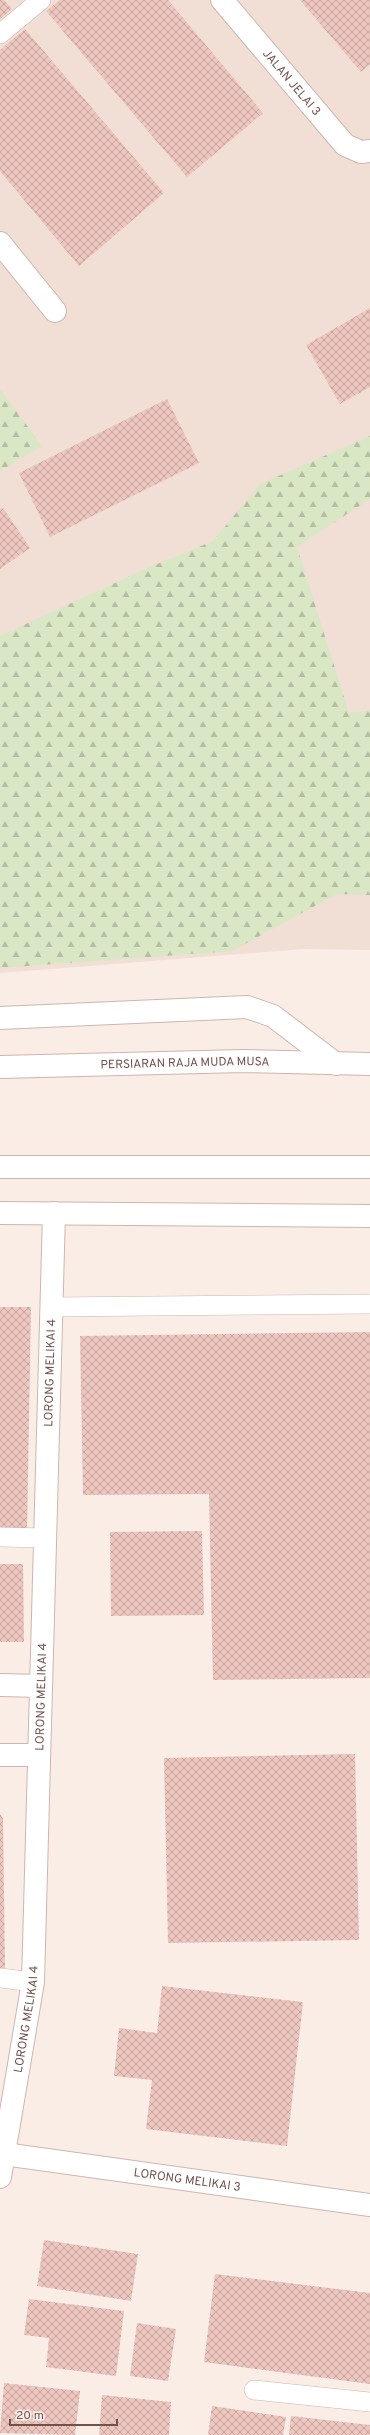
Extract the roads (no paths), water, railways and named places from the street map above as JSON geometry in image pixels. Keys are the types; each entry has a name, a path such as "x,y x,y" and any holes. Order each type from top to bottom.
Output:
{"street":[{"name":"JALAN JELAI 3","path":"222,0 345,145 361,152 370,151"},
{"path":"0,243 55,310"},
{"path":"0,1018 247,1007 273,1016 336,1064"},
{"name":"PERSIARAN RAJA MUDA MUSA","path":"0,1067 243,1061 370,1064"},
{"path":"0,1167 370,1167"},
{"path":"0,1213 370,1216"},
{"name":"LORONG MELIKAI 4","path":"0,2177 34,1982 54,1213"},
{"path":"0,1685 41,1686"},
{"path":"0,1755 39,1755"},
{"name":"LORONG MELIKAI 3","path":"4,2154 370,2205"}],"lane":[{"path":"0,34 41,0"},
{"path":"51,1307 370,1304"},
{"path":"0,1537 45,1538"},
{"path":"0,1978 34,1982"},
{"path":"254,2390 370,2402"}]}
